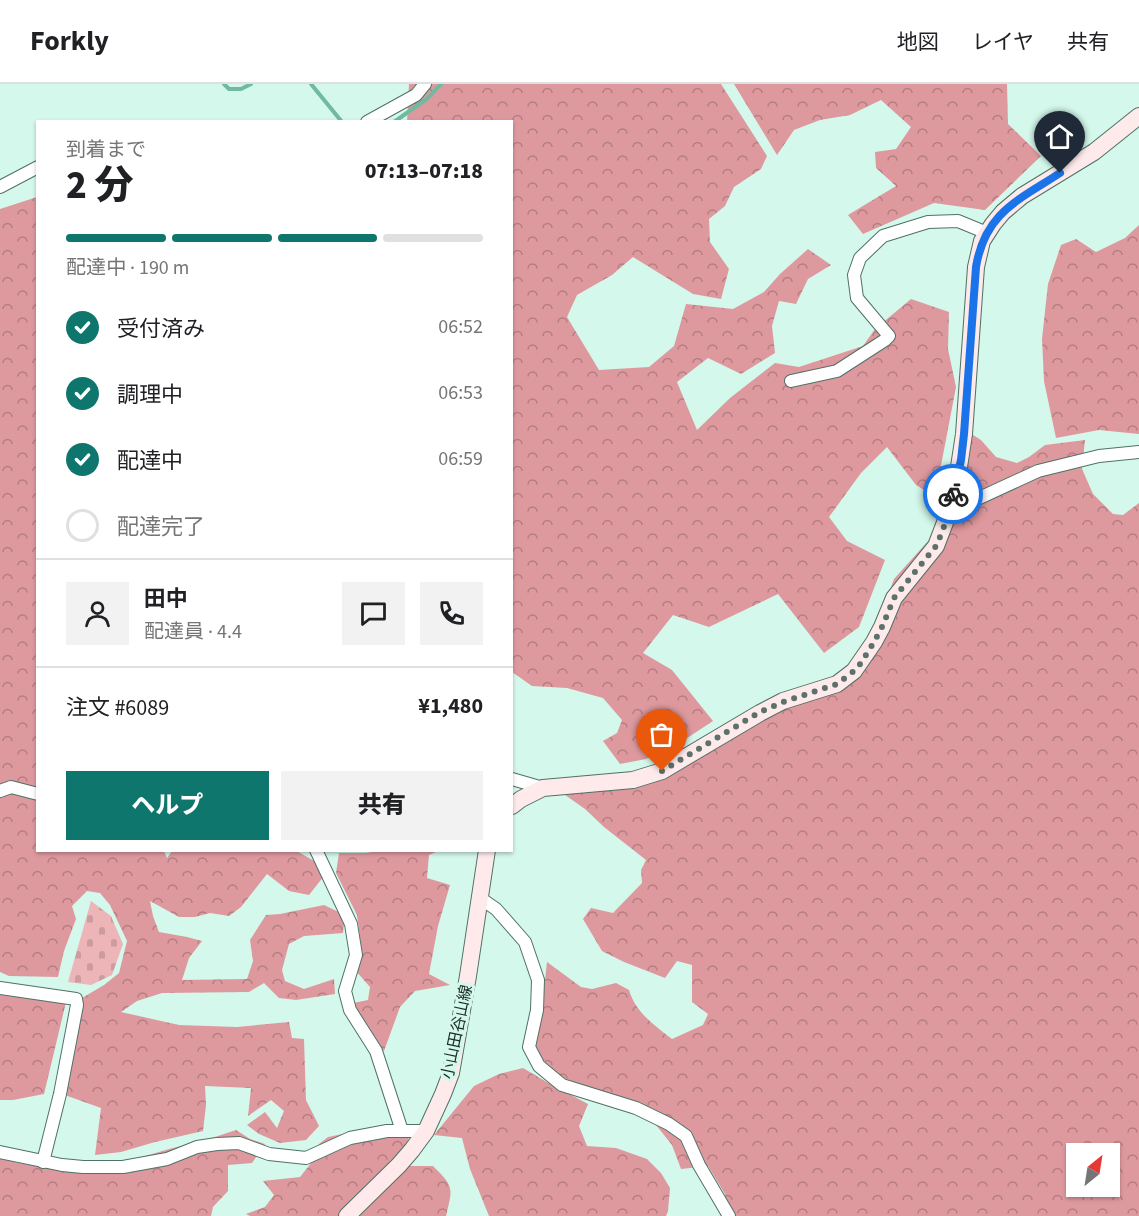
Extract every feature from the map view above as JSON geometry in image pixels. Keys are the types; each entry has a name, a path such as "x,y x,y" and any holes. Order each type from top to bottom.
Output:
{"main road":[{"path":"513,805 543,788 633,780 662,771 760,712 824,689 846,678 861,663 882,627 894,598 936,546 949,512 962,451 976,267 982,241 1003,212 1022,196 1094,152 1139,116"},
{"name":"小山田谷山線","path":"347,1216 399,1165 426,1131 443,1094 451,1073 487,852"}],"street":[{"path":"371,120 416,95 425,84"},
{"path":"0,187 36,168"},
{"path":"791,381 837,371 889,336 857,297 854,275 860,258 883,236 928,222 958,221 987,233"},
{"path":"949,512 1038,471 1099,456 1139,452"},
{"path":"513,779 543,788"},
{"path":"0,790 11,787 36,793"},
{"path":"317,852 351,924 356,955 345,991 350,1010 376,1050 402,1131"},
{"path":"480,898 496,909 525,942 538,980 537,1010 529,1047 539,1066 562,1085 636,1108 669,1124 686,1136 699,1166 729,1216"},
{"path":"0,988 76,999 77,1005 60,1094 43,1162"},
{"path":"0,1152 43,1162 83,1167 123,1167 167,1159 197,1147 239,1143 269,1154 306,1158 350,1138 387,1131 426,1131"}],"green space":[{"path":"409,84 721,84 767,156 761,169 734,187 725,206 709,219 710,242 729,269 721,299 693,294 633,257 612,275 577,295 567,317 599,370 649,367 674,346 686,304 733,309 764,292 808,249 831,265 808,279 796,304 779,301 772,326 775,353 741,374 708,358 677,382 697,430 730,398 775,363 799,367 863,346 875,329 911,299 949,312 948,349 956,387 935,497 916,485 887,447 861,473 829,517 847,541 885,560 859,627 824,653 778,594 709,627 673,615 643,653 672,670 713,721 675,746 646,759 620,764 603,741 617,733 622,720 603,698 567,688 532,686 513,673 513,120 407,120"},
{"path":"734,84 1007,84 1008,124 1041,156 985,210 934,203 863,234 848,215 896,186 876,168 875,152 896,149 911,127 881,100 850,115 820,120 794,130 777,155"},
{"path":"36,197 36,852 164,852 167,858 171,852 298,852 316,862 324,876 309,895 289,891 267,874 241,907 229,916 210,913 195,917 179,917 150,901 159,932 202,941 189,958 182,980 247,979 253,961 250,940 266,915 324,905 345,915 343,933 304,936 289,944 282,970 285,981 304,989 334,979 335,994 296,1000 279,998 264,983 249,992 162,993 137,1001 121,1012 179,1025 237,1027 289,1022 292,1038 304,1039 306,1100 319,1126 306,1140 280,1143 259,1134 247,1125 265,1112 277,1128 284,1111 271,1100 248,1116 251,1088 205,1086 206,1105 203,1131 121,1152 95,1155 101,1108 62,1094 82,998 119,973 127,941 110,905 100,893 87,891 72,906 76,919 64,951 58,977 9,976 0,972 0,209"},
{"path":"1139,225 1139,434 1099,430 1056,438 1044,381 1042,339 1048,284 1061,245 1076,239 1096,252 1125,238"},
{"path":"970,433 981,440 996,457 1017,463 1045,445 1085,440 1082,469 1093,494 1113,514 1123,515 1139,503 1139,1216 729,1216 725,1194 708,1166 681,1169 672,1145 656,1125 611,1098 562,1077 542,1059 534,1042 541,1017 547,962 581,987 592,989 616,983 629,990 641,1012 672,1039 703,1025 708,1014 692,1002 692,965 677,961 665,978 602,951 583,919 591,908 613,913 642,883 641,870 646,860 585,809 558,790 655,768 858,676 894,579 937,531"},
{"path":"436,852 429,855 427,878 450,885 438,926 429,974 450,985 415,991 400,1007 384,1051 353,1003 368,1000 370,987 355,970 362,953 357,915 336,873 339,853"},
{"path":"91,901 111,916 123,944 112,975 91,985 68,982"},
{"path":"0,993 67,998 44,1094 0,1100"},
{"path":"523,1068 588,1104 579,1126 587,1146 616,1148 647,1159 661,1173 670,1188 666,1216 489,1216 470,1169 462,1138 434,1135 474,1086 499,1074"},
{"path":"413,1126 406,1146 405,1166 433,1166 445,1179 450,1188 446,1216 250,1216 246,1214 265,1207 274,1195 263,1181 300,1177 312,1162 319,1144 328,1137 362,1130"},
{"path":"236,1130 250,1139 265,1144 252,1163 228,1165 228,1191 213,1207 211,1216 0,1216 0,1158 18,1163 88,1173"}],"waterway":[{"path":"224,84 229,89 241,89 251,84"},
{"path":"311,84 340,120"},
{"path":"397,120 428,98 441,84"}],"way so far":[{"path":"662,771 760,712 837,684 854,671 874,642 894,598 936,546 953,494"}],"route":[{"path":"953,494 964,434 976,267 982,241 993,224 1011,205 1060,173"}]}
